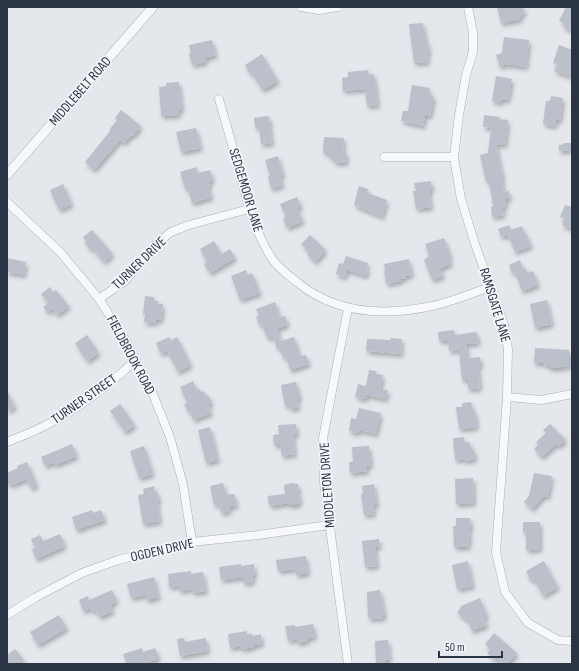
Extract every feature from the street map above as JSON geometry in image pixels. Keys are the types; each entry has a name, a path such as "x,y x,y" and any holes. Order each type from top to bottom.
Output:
{"street":[{"name":"MIDDLEBELT ROAD","path":"7,176 153,7"},
{"path":"301,7 319,10 338,7"},
{"name":"RAMSGATE LANE","path":"468,7 473,33 473,52 466,75 460,108 454,157 461,199 504,326 508,349 507,397 496,552 505,592 528,623 558,640 572,641"},
{"name":"SEDGEMOOR LANE","path":"219,99 249,209 256,229 271,259 309,292 326,301 348,308 372,311 396,311 433,306 490,287"},
{"path":"384,157 454,157"},
{"name":"FIELDBROOK ROAD","path":"7,202 61,253 99,299 126,341 152,392 170,437 183,484 192,542"},
{"name":"TURNER DRIVE","path":"99,299 124,282 156,244 171,232 189,225 249,209"},
{"name":"MIDDLETON DRIVE","path":"348,308 323,438 324,482 348,664"},
{"name":"TURNER STREET","path":"7,442 51,423 76,408 108,385 136,360"},
{"path":"507,397 541,400 572,394"},
{"name":"OGDEN DRIVE","path":"7,616 36,597 82,573 118,560 192,542 329,525"}],"building":[{"path":"497,7 521,7 525,10 518,21 515,20 501,23"},
{"path":"566,7 572,7 572,31 563,27 565,23 559,21"},
{"path":"423,23 426,42 428,42 428,62 414,63 409,24"},
{"path":"504,37 529,40 526,67 506,64 500,67 496,55 502,53"},
{"path":"212,40 216,55 205,58 206,62 192,65 189,54 191,53 189,45"},
{"path":"559,45 572,50 572,68 569,76 554,71 557,64 553,63"},
{"path":"262,54 278,81 262,90 252,73 250,74 245,65"},
{"path":"368,70 369,75 374,74 378,105 367,106 365,89 343,91 342,78 348,77 348,72"},
{"path":"496,76 512,79 508,100 501,99 501,103 492,101"},
{"path":"179,82 182,110 178,110 179,115 161,116 159,87 166,86 166,83"},
{"path":"412,85 430,88 428,95 434,96 430,116 425,115 423,126 401,121 403,111 408,111"},
{"path":"551,96 563,98 560,120 556,120 555,126 543,124 546,101 550,101"},
{"path":"121,110 141,126 133,136 131,135 124,143 120,140 94,170 85,162 110,131 109,130 117,120 115,118"},
{"path":"484,115 500,117 499,119 508,120 505,145 496,144 503,178 504,192 509,191 510,198 505,199 506,206 502,207 504,215 492,217 491,207 493,207 489,181 486,182 480,155 488,153 491,128 483,127"},
{"path":"269,116 272,143 261,144 259,127 255,127 254,118"},
{"path":"196,128 201,148 181,152 176,132"},
{"path":"324,137 344,138 343,152 347,153 346,163 333,162 334,158 329,158 330,153 323,153"},
{"path":"564,143 572,143 572,150 559,151 559,145"},
{"path":"278,156 283,175 280,176 283,185 271,189 268,177 270,176 265,160"},
{"path":"196,167 198,173 210,170 213,180 209,181 210,186 208,187 212,197 192,203 188,189 185,189 180,172"},
{"path":"431,181 432,190 429,190 431,207 416,209 413,191 416,191 414,183"},
{"path":"63,184 72,204 59,210 50,190"},
{"path":"359,186 368,189 367,193 387,200 382,217 354,205"},
{"path":"297,197 301,206 297,208 303,221 287,228 283,219 286,217 280,204"},
{"path":"565,205 572,207 572,229 562,225 564,218 560,217"},
{"path":"509,225 511,230 522,226 531,246 515,252 508,235 501,237 498,229"},
{"path":"92,230 113,254 104,262 92,248 90,249 85,243 86,242 83,237"},
{"path":"310,235 326,250 315,262 307,254 309,251 301,244"},
{"path":"444,238 451,257 449,258 451,264 440,268 443,276 432,280 424,260 429,256 425,244"},
{"path":"214,241 221,254 230,249 235,258 210,273 204,264 207,262 200,249"},
{"path":"346,256 368,263 366,276 347,270 345,277 336,274 339,263 343,264"},
{"path":"7,258 26,262 24,275 7,272"},
{"path":"409,259 412,275 405,276 406,278 401,279 401,281 386,284 384,264"},
{"path":"520,260 523,269 526,268 527,273 533,271 538,285 522,291 515,272 512,273 509,265"},
{"path":"246,270 248,275 252,273 260,293 240,300 231,276"},
{"path":"50,287 53,292 56,290 69,306 57,315 52,309 47,312 43,307 48,303 41,294"},
{"path":"145,296 154,297 154,301 158,301 158,304 163,304 161,320 156,320 155,323 144,322 145,314 143,314"},
{"path":"547,300 552,324 535,328 530,304"},
{"path":"275,302 280,317 285,316 288,324 277,329 281,341 294,337 300,356 306,355 309,364 290,370 286,357 283,358 280,348 277,349 273,336 267,338 262,324 259,325 256,317 259,316 256,309"},
{"path":"454,330 455,335 477,332 478,343 466,344 468,358 480,357 481,365 478,366 480,388 468,389 468,380 462,380 459,350 449,351 448,340 439,341 438,332"},
{"path":"87,335 99,353 87,361 75,343"},
{"path":"169,337 171,340 177,337 191,365 178,372 167,351 161,354 156,343"},
{"path":"391,338 402,339 401,354 366,351 367,339 390,340"},
{"path":"535,348 569,350 569,367 562,366 562,368 549,368 549,366 544,365 545,363 534,363"},
{"path":"369,370 376,371 376,374 383,375 380,389 388,390 386,399 367,395 366,399 355,397 358,384 366,386"},
{"path":"193,381 197,390 200,389 201,392 204,391 212,403 208,404 211,413 193,420 190,411 188,412 184,404 187,403 180,387"},
{"path":"296,382 300,398 297,399 299,407 290,409 289,405 285,406 281,385"},
{"path":"7,390 15,407 7,411"},
{"path":"471,402 473,411 475,411 477,427 459,429 456,407 462,407 462,403"},
{"path":"120,404 135,425 125,432 110,411"},
{"path":"359,408 381,413 376,434 359,430 359,433 349,431 351,418 356,419"},
{"path":"296,424 297,434 293,435 295,454 282,456 280,445 274,445 273,435 279,434 278,425"},
{"path":"550,424 566,440 558,446 556,444 542,457 534,449 538,445 536,442 546,433 543,430"},
{"path":"210,427 218,460 206,463 198,430"},
{"path":"464,437 465,443 470,442 471,450 474,449 475,459 465,461 465,459 455,460 453,438"},
{"path":"72,444 77,456 55,465 54,462 45,466 41,457"},
{"path":"144,446 153,474 139,478 130,451"},
{"path":"369,446 371,465 367,466 367,471 350,473 349,462 353,462 352,447"},
{"path":"27,462 37,485 31,488 26,479 12,485 11,483 7,485 7,473 18,468 17,466"},
{"path":"534,473 552,476 548,497 544,496 532,509 524,502 529,496"},
{"path":"473,478 474,503 456,504 455,479"},
{"path":"223,483 226,495 234,494 237,505 229,507 230,511 221,513 219,504 214,505 210,486"},
{"path":"291,483 298,484 300,503 295,505 289,505 289,503 270,506 268,496 285,494 284,485"},
{"path":"374,484 377,505 373,505 374,514 364,515 361,494 363,494 362,486"},
{"path":"154,486 155,493 158,493 159,501 157,501 160,521 143,524 138,495 144,494 143,489"},
{"path":"92,510 93,513 101,510 105,520 76,530 72,517"},
{"path":"456,518 470,518 471,528 469,528 469,547 454,547 453,526 456,526"},
{"path":"523,522 540,522 540,549 526,550 526,532 523,532"},
{"path":"60,534 65,546 36,559 32,549 35,548 31,539 40,535 43,541"},
{"path":"379,539 380,546 375,547 377,566 365,567 362,541"},
{"path":"306,556 308,573 296,575 295,569 278,571 276,560"},
{"path":"468,561 473,586 457,589 452,565"},
{"path":"544,561 558,587 543,596 534,579 531,581 526,571"},
{"path":"241,564 241,566 254,564 255,575 252,576 253,582 243,583 243,577 221,580 219,567"},
{"path":"191,571 191,574 203,572 206,591 193,593 192,589 179,591 179,586 169,587 168,574"},
{"path":"154,577 159,597 147,600 145,595 131,598 127,584"},
{"path":"112,590 117,601 110,605 113,611 99,617 96,610 93,612 91,608 83,611 79,600 88,596 89,600"},
{"path":"380,590 385,616 383,616 383,618 370,619 370,617 368,618 367,592"},
{"path":"480,598 487,616 484,618 487,625 472,631 468,621 457,613 461,606"},
{"path":"59,615 67,628 38,645 30,632"},
{"path":"313,624 315,637 307,638 308,641 297,643 297,639 288,641 285,626 295,625 295,627"},
{"path":"247,631 247,634 252,634 252,636 261,634 262,644 241,649 241,646 230,648 228,634"},
{"path":"494,633 517,653 507,664 504,664 497,658 495,660 487,653 491,649 485,644"},
{"path":"184,638 185,642 206,638 208,651 180,656 177,639"},
{"path":"388,640 390,659 386,660 386,664 376,664 375,641"},
{"path":"142,648 143,652 155,648 159,658 147,663 148,664 127,664 123,654"},
{"path":"15,649 24,660 19,664 7,664 7,655"}]}
